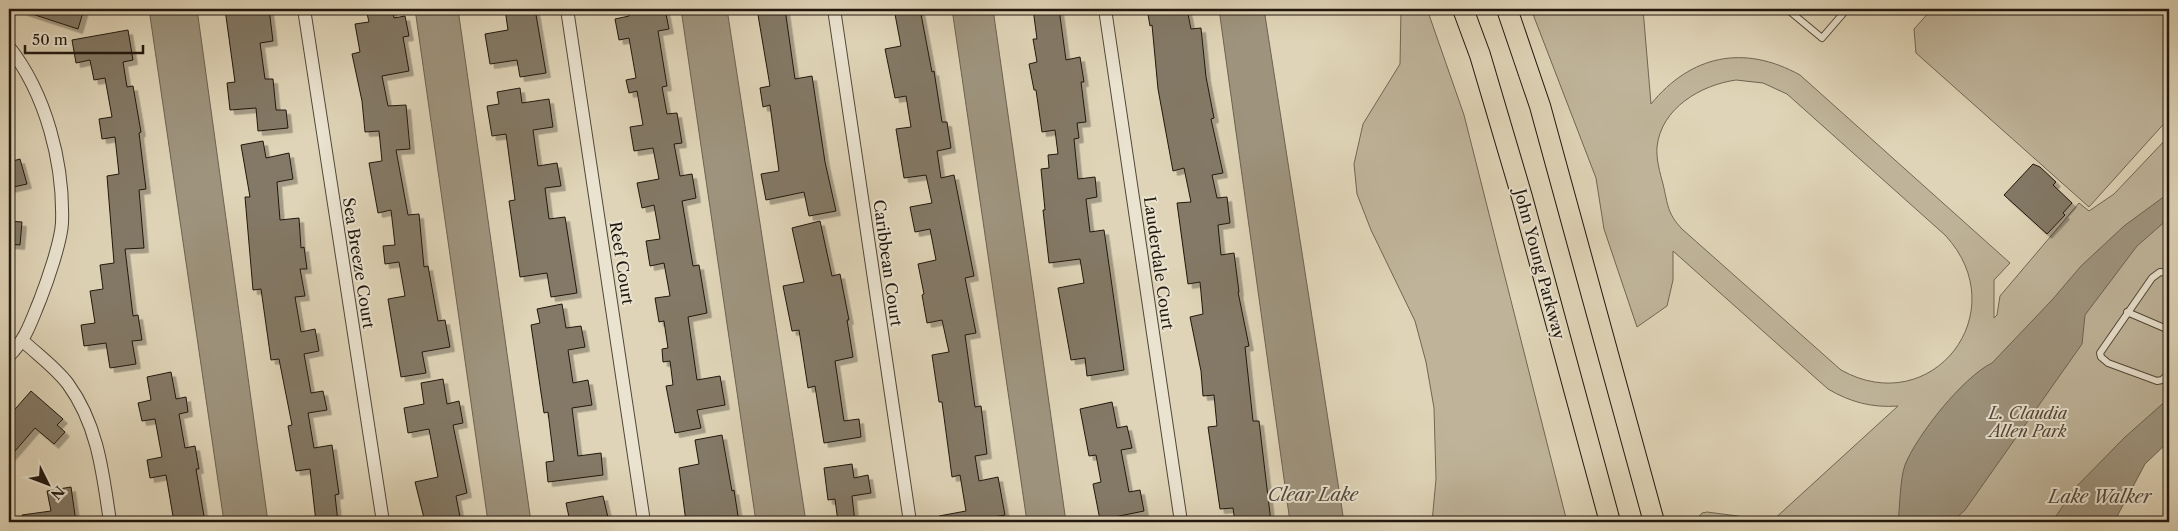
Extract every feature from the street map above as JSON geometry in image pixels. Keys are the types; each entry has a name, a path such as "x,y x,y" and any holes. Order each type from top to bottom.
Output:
{"main road":[{"name":"John Young Parkway","path":"1463,9 1480,55 1517,179 1610,522"},
{"path":"1507,9 1540,106 1654,522"}],"street":[{"name":"Sea Breeze Court","path":"304,9 383,522"},
{"name":"Reef Court","path":"567,9 644,522"},
{"name":"Caribbean Court","path":"834,9 910,522"},
{"name":"Lauderdale Court","path":"1105,9 1181,522"},
{"path":"9,47 16,56 47,115 59,166 62,215 62,224 46,282 23,341 9,356"},
{"path":"23,341 67,383 85,413 100,452 110,522"}],"lane":[{"path":"1787,9 1822,38 1847,9"},
{"path":"2169,273 2160,272 2152,278 2100,353 2101,357 2108,363 2156,381 2162,380 2169,373"},
{"path":"2127,312 2169,330"}],"green space":[{"path":"1401,9 1427,9 1464,115 1567,522 1432,522 1436,479 1434,408 1426,362 1415,321 1371,230 1357,194 1354,164 1363,124 1400,64"},
{"name":"L. Claudia Allen Park","path":"1531,9 1643,9 1651,104 1683,74 1701,65 1720,60 1739,58 1759,60 1779,65 1800,75 2010,263 1994,280 1994,318 1997,315 2000,296 2079,203 2089,211 2114,194 2169,136 2169,427 2087,522 1771,522 1898,406 1879,406 1861,403 1828,389 1673,251 1673,280 1667,306 1637,327 1604,229 1596,178","holes":["1736,80 1763,83 1787,94 1945,235 1965,265 1972,296 1968,325 1954,350 1933,370 1906,381 1875,382 1841,370 1682,229 1673,218 1667,203 1657,156 1660,133 1666,121 1685,101 1709,87"]},
{"path":"1932,9 2169,9 2169,118 2089,207 1916,53 1914,29"},
{"path":"1702,513 1745,517 1760,522 1697,522"}],"water":[{"path":"149,9 197,9 268,522 224,522"},
{"path":"415,9 458,9 531,522 488,522"},
{"path":"681,9 727,9 806,522 756,522"},
{"path":"952,9 993,9 1066,522 1027,522"},
{"name":"Clear Lake","path":"1219,9 1264,9 1344,522 1290,522"},
{"path":"2169,193 2169,218 2137,246 2085,315 2082,344 1965,510 1953,521 1898,522 1901,485 1905,465 1920,438 1942,408 1980,370 1992,363 2052,300 2081,266 2124,226"},
{"name":"Lake Walker","path":"2169,398 2169,441 2145,464 2114,522 2052,522 2075,488 2124,438"}],"building":[{"path":"24,9 84,9 78,29 23,11"},
{"path":"225,9 269,9 273,41 260,43 265,79 273,79 276,110 286,110 288,128 258,131 256,108 230,110 227,83 235,82"},
{"path":"366,9 392,9 394,18 405,16 409,36 403,37 409,71 382,76 388,106 406,105 410,149 396,150 408,215 419,214 424,267 428,266 438,321 445,320 450,347 422,352 426,373 401,377 388,299 405,296 399,262 385,264 383,246 395,245 391,210 378,213 369,163 382,161 379,131 365,132 362,101 352,54 360,52 355,24 369,22"},
{"path":"505,9 535,9 546,73 520,77 517,60 490,64 485,34 508,30"},
{"path":"628,9 665,9 669,29 658,31 667,86 662,87 667,114 677,113 682,143 674,144 680,176 692,174 696,198 682,201 693,266 699,265 707,313 688,317 697,380 720,376 725,405 697,410 701,428 675,433 666,386 673,385 670,361 663,362 662,349 668,348 664,321 659,322 655,298 670,296 664,263 650,266 646,241 660,239 654,205 642,208 637,183 659,179 653,148 634,151 630,127 643,125 637,91 629,93 626,80 636,78 629,38 619,40 615,19 629,16"},
{"path":"757,9 785,9 795,79 812,76 825,162 836,211 809,216 804,192 766,200 761,174 779,171 770,105 763,107 760,88 770,86"},
{"path":"894,9 920,9 932,72 934,71 942,122 947,122 951,148 937,151 941,178 954,175 974,276 965,278 976,333 965,335 975,407 981,406 987,454 975,456 979,481 998,477 1005,515 977,520 977,522 939,522 939,516 966,511 960,475 952,477 942,402 939,402 932,355 949,352 942,320 927,323 918,264 936,260 930,229 915,232 910,207 932,203 926,175 904,178 896,129 911,127 906,96 895,98 885,49 901,46"},
{"path":"1033,9 1059,9 1066,60 1080,57 1084,82 1081,82 1086,122 1077,123 1079,138 1074,139 1078,179 1095,177 1097,197 1086,199 1090,232 1104,230 1124,370 1087,376 1085,358 1071,360 1058,288 1084,283 1080,259 1049,263 1041,169 1049,168 1048,155 1058,154 1055,130 1042,132 1036,90 1034,90 1029,64 1037,62 1033,39 1037,39"},
{"path":"1147,9 1187,9 1191,29 1201,28 1206,77 1214,118 1211,119 1223,173 1212,175 1217,198 1227,197 1230,223 1218,225 1221,255 1234,253 1238,292 1249,346 1245,347 1253,421 1259,421 1271,522 1235,522 1233,508 1220,509 1208,427 1217,426 1214,395 1203,396 1201,371 1190,317 1203,314 1200,282 1188,284 1177,203 1191,202 1184,168 1173,171 1158,89 1152,25 1150,26"},
{"path":"128,30 133,60 123,62 127,87 133,86 141,132 139,133 146,189 139,190 144,248 125,249 133,316 138,315 142,340 132,341 136,364 110,368 106,343 84,346 81,325 95,323 90,291 103,289 100,265 114,263 107,176 119,174 115,137 102,139 99,119 112,117 105,78 94,80 90,60 76,63 72,40"},
{"path":"520,88 522,103 549,99 553,127 533,130 538,166 557,163 561,186 545,188 549,219 565,217 577,293 551,297 547,273 520,277 509,201 515,200 506,134 492,136 487,106 499,104 497,92"},
{"path":"263,141 266,158 289,153 293,179 277,182 280,220 299,218 301,248 304,247 307,269 300,269 305,296 295,297 301,332 315,329 319,351 304,354 311,393 323,391 327,410 308,413 314,448 332,445 339,494 335,495 338,522 316,522 310,469 296,471 288,426 292,425 279,359 271,360 261,289 253,290 245,197 250,197 241,145"},
{"path":"20,159 27,184 9,188 9,162"},
{"path":"2033,164 2040,167 2056,182 2053,185 2072,203 2063,213 2065,215 2047,234 2004,195"},
{"path":"9,221 22,222 20,245 9,244"},
{"path":"820,221 832,276 840,274 849,320 847,320 853,357 835,361 844,421 859,419 861,437 824,443 815,386 808,388 799,330 792,331 783,286 804,282 792,228"},
{"path":"562,304 566,328 581,326 585,347 568,350 573,383 588,380 592,405 572,408 578,456 601,453 603,475 548,482 546,462 554,461 548,412 544,413 531,325 540,323 537,309"},
{"path":"171,372 176,399 186,397 188,412 179,414 185,448 195,446 199,469 196,469 205,522 174,522 166,475 150,478 147,460 162,457 155,419 142,421 138,403 151,400 147,377"},
{"path":"443,379 447,404 459,401 463,423 453,425 467,493 456,496 461,522 425,522 415,482 438,477 429,429 408,433 404,408 424,404 421,383"},
{"path":"31,391 63,419 57,425 65,432 54,444 35,428 9,458 9,416"},
{"path":"1112,402 1117,428 1127,426 1132,448 1121,450 1129,492 1140,490 1144,511 1100,520 1093,484 1101,482 1096,455 1089,456 1080,409"},
{"path":"722,435 739,522 686,522 679,468 699,464 695,440"},
{"path":"852,464 854,478 868,475 871,493 852,496 855,522 838,522 835,499 828,500 824,468"},
{"path":"71,487 76,522 23,522 22,515 51,511 47,491"},
{"path":"603,496 609,522 570,522 566,503"}]}
